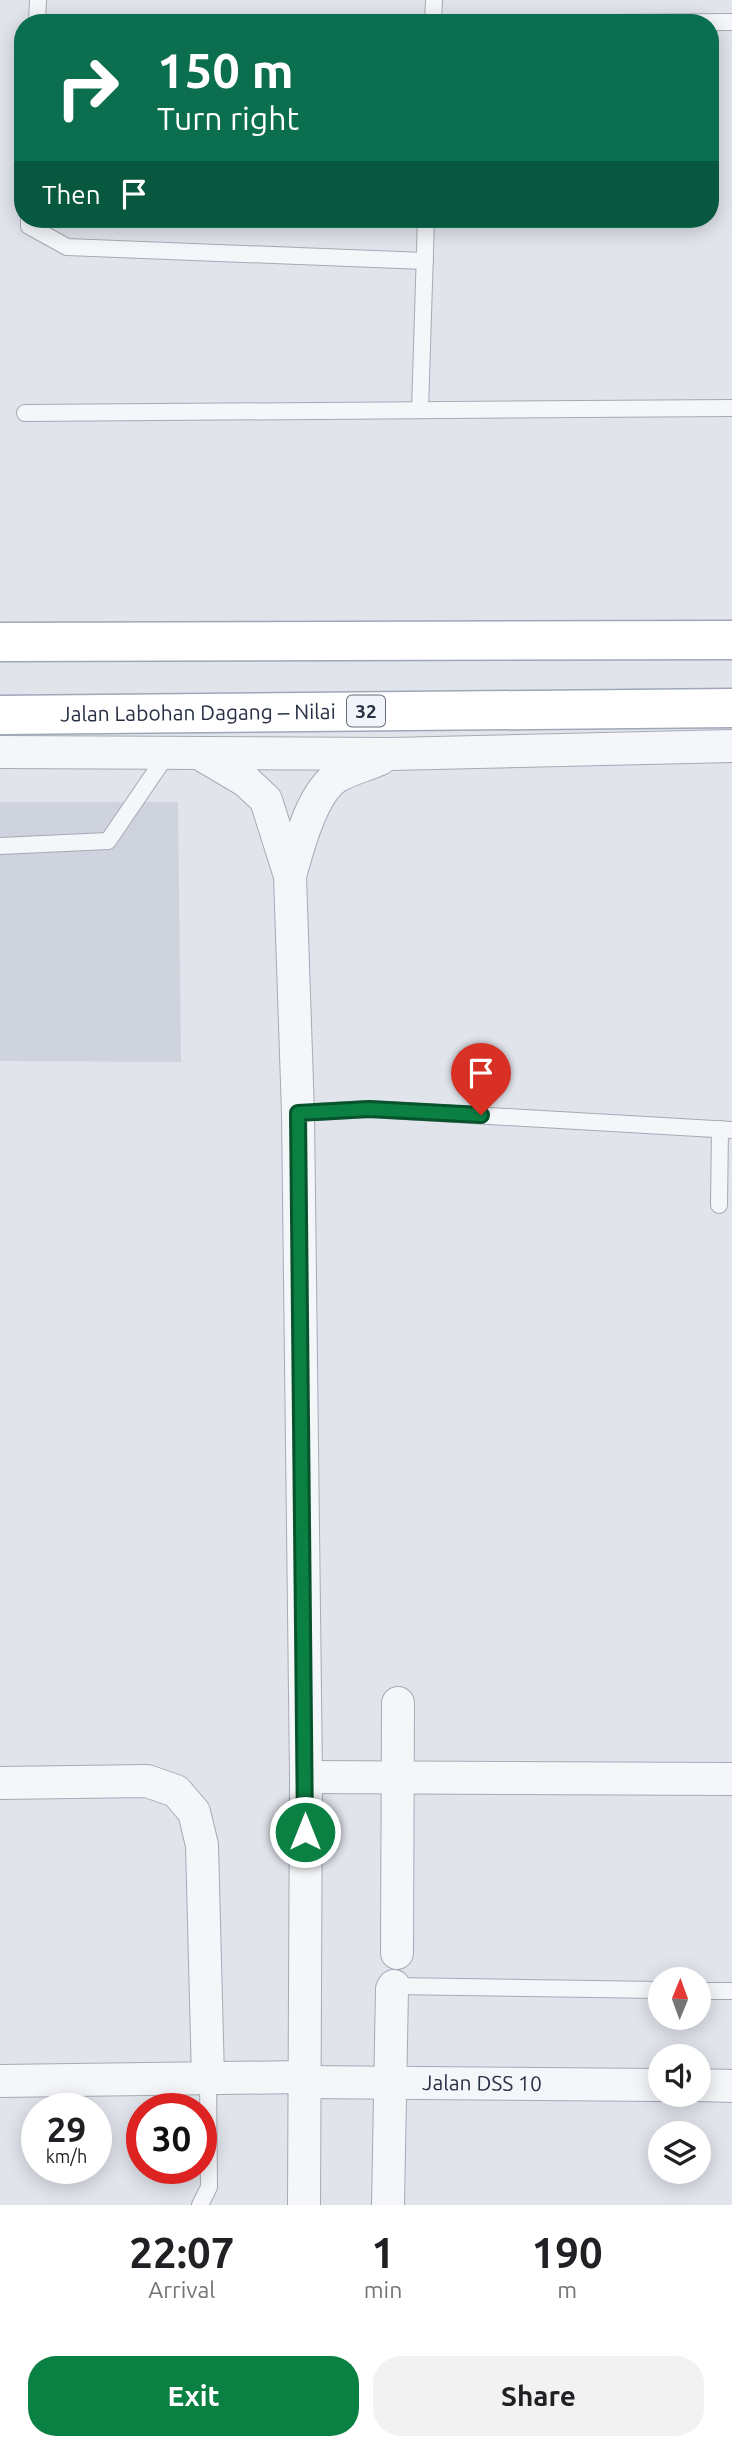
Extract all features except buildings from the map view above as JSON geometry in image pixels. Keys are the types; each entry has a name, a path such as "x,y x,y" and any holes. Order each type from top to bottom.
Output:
{"main road":[{"path":"0,642 732,640"},
{"name":"Jalan Labohan Dagang ‒ Nilai","path":"0,715 732,708"}],"street":[{"path":"0,752 391,754 732,746"},
{"path":"200,754 246,781 266,800 290,876 298,1113 306,1777 304,2205"},
{"path":"290,876 303,831 313,808 335,778 391,754"},
{"path":"397,1953 398,1703"},
{"path":"306,1777 732,1779"},
{"path":"0,1783 147,1781 176,1791 194,1812 202,1845 208,2078"},
{"path":"388,2205 394,1986"},
{"name":"Jalan DSS 10","path":"0,2081 208,2078 391,2083 648,2085"},
{"path":"711,2085 732,2086"}],"lane":[{"path":"33,228 67,247 425,261"},
{"path":"420,410 426,228"},
{"path":"25,413 732,408"},
{"path":"0,846 108,841 168,753"},
{"path":"298,1113 369,1109 726,1129 719,1205"},
{"path":"394,1986 648,1990"},
{"path":"711,1991 732,1991"},
{"path":"200,2205 209,2187 208,2078"}],"shaded area":[{"path":"0,802 178,802 181,1062 0,1061"}],"route":[{"path":"305,1832 298,1113 369,1109 481,1115"}]}
